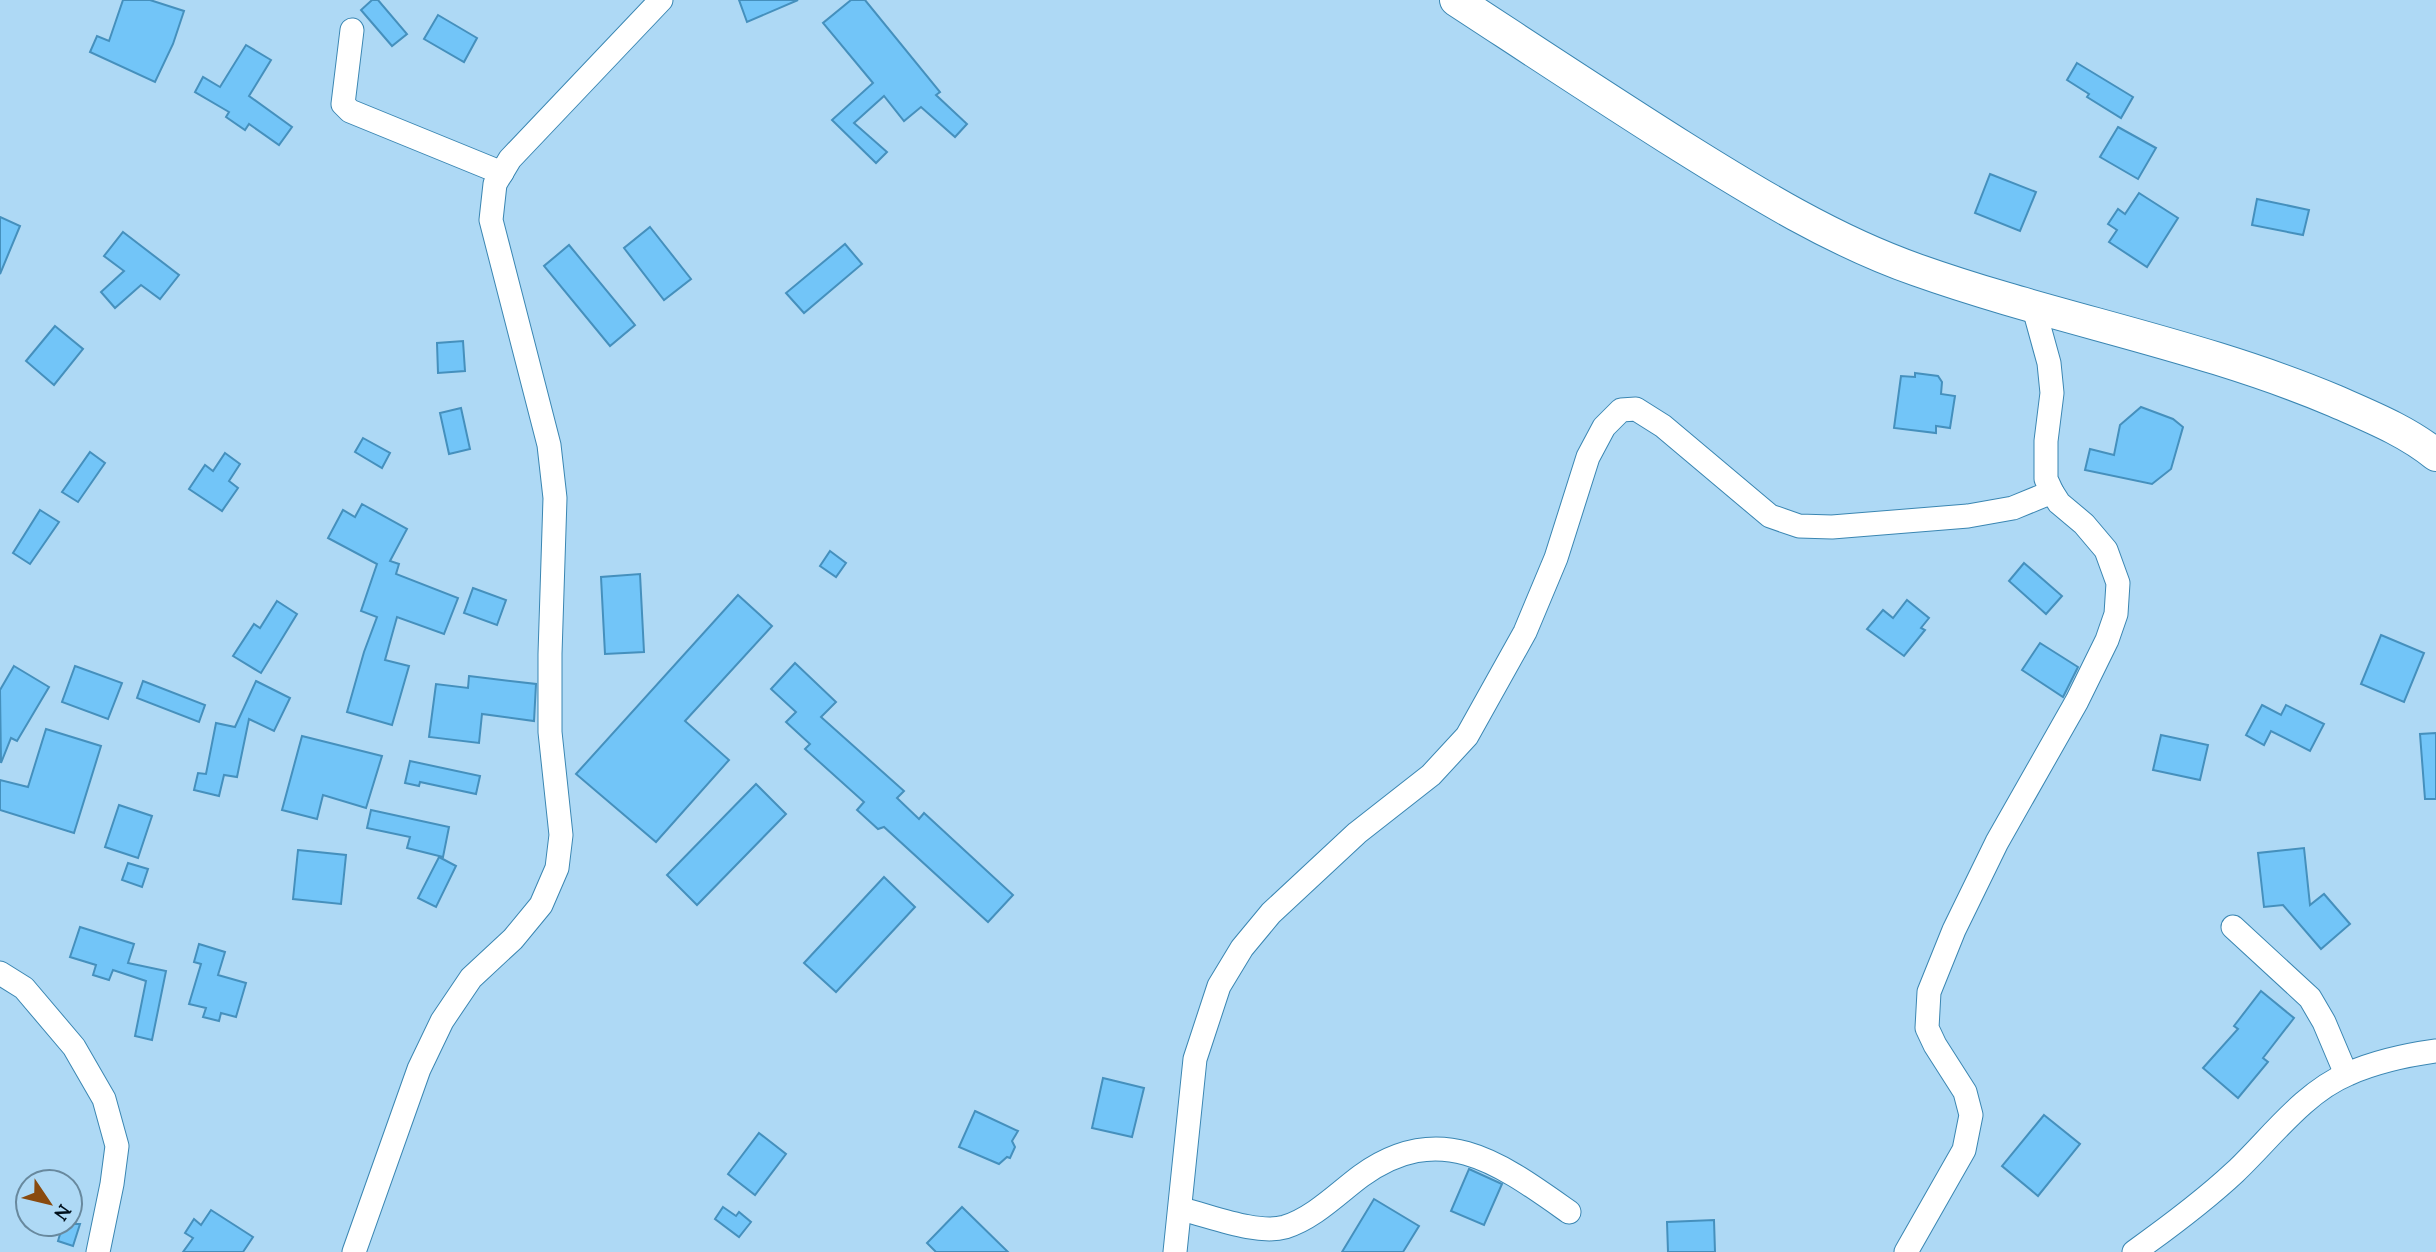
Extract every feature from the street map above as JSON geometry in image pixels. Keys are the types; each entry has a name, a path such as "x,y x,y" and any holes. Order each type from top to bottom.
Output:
{"main road":[{"path":"1456,0 1736,181 1834,235 1916,270 2206,355 2295,384 2373,418 2436,454"}],"street":[{"path":"354,1252 419,1069 442,1020 471,978 513,939 541,905 557,868 561,835 550,732 555,498 549,445 491,220 495,184 510,159 655,2"},
{"path":"352,30 343,104 350,111 502,173"},
{"path":"1906,1252 1964,1150 1971,1115 1965,1092 1927,1028 1929,992 1954,930 1997,842 2077,701 2107,640 2116,614 2119,583 2106,550 2084,524 2059,503 2046,479 2046,441 2052,393 2049,363 2033,305"},
{"path":"1175,1252 1195,1059 1219,986 1242,948 1271,913 1357,833 1431,775 1467,736 1525,632 1556,558 1588,457 1604,427 1621,410 1636,409 1654,420 1770,516 1799,526 1832,527 1968,516 2013,508 2052,492"},
{"path":"2233,927 2310,998 2324,1022 2346,1074"},
{"path":"0,974 24,988 75,1047 104,1099 117,1146 98,1252"},
{"path":"2134,1252 2235,1173 2278,1128 2314,1096 2346,1074 2436,1051"},
{"path":"1181,1209 1256,1230 1284,1227 1308,1217 1373,1167 1410,1152 1445,1147 1477,1156 1518,1176 1569,1212"}],"building":[{"path":"123,0 150,0 184,11 173,44 155,82 90,52 97,36 109,41"},
{"path":"372,0 378,0 407,34 392,46 361,10"},
{"path":"739,0 798,0 747,22"},
{"path":"851,0 865,0 940,92 936,95 967,124 955,137 921,107 904,121 884,96 854,123 887,152 876,163 832,120 873,83 823,23"},
{"path":"438,15 477,38 464,62 424,39"},
{"path":"246,45 271,60 249,96 292,127 279,145 249,124 245,130 226,117 229,112 195,92 203,77 220,87"},
{"path":"2077,63 2133,97 2121,118 2087,97 2089,94 2067,80"},
{"path":"2118,127 2156,148 2138,179 2100,157"},
{"path":"1990,174 2036,192 2020,231 1975,213"},
{"path":"2139,193 2178,218 2147,267 2109,242 2117,230 2108,224 2118,209 2125,214"},
{"path":"2257,199 2309,210 2303,235 2252,225"},
{"path":"0,217 20,226 0,274"},
{"path":"650,227 691,279 664,300 624,248"},
{"path":"123,232 179,275 160,299 141,285 115,308 101,292 124,271 104,256"},
{"path":"845,244 862,264 804,313 786,293"},
{"path":"569,245 635,325 610,346 544,266"},
{"path":"55,326 83,349 54,385 26,361"},
{"path":"463,341 465,371 438,373 437,343"},
{"path":"1915,373 1938,376 1942,382 1941,394 1955,396 1950,428 1936,426 1936,433 1894,428 1901,376 1915,377"},
{"path":"2141,407 2173,419 2183,427 2171,469 2152,484 2085,470 2090,449 2114,455 2120,425"},
{"path":"461,408 470,449 449,454 440,413"},
{"path":"363,438 390,453 382,468 355,452"},
{"path":"90,452 105,463 78,502 62,492"},
{"path":"225,453 240,464 229,481 238,488 222,511 189,489 205,465 213,471"},
{"path":"362,504 407,529 390,561 399,564 396,574 458,598 444,634 397,617 385,660 409,666 392,725 347,712 377,617 361,611 377,564 328,538 343,510 355,517"},
{"path":"40,510 59,522 30,564 13,553"},
{"path":"830,551 846,563 836,577 820,566"},
{"path":"2024,563 2062,596 2046,614 2009,581"},
{"path":"640,574 644,652 605,654 601,577"},
{"path":"473,588 506,600 497,625 464,613"},
{"path":"738,595 772,626 685,721 729,760 656,842 576,774"},
{"path":"1907,600 1929,618 1921,628 1925,630 1904,656 1867,629 1883,610 1893,618"},
{"path":"277,601 297,614 261,673 233,656 254,624 260,628"},
{"path":"2381,635 2424,653 2404,702 2361,684"},
{"path":"2040,643 2078,667 2063,697 2022,670"},
{"path":"795,663 836,702 821,717 904,791 897,798 919,819 924,813 1013,895 988,922 884,827 878,829 857,810 864,802 805,749 810,744 786,722 796,712 771,689"},
{"path":"14,666 49,687 17,741 11,738 1,763 0,690"},
{"path":"75,666 122,683 108,719 62,702"},
{"path":"469,676 536,684 534,721 482,714 479,743 429,737 436,684 468,688"},
{"path":"143,681 205,705 199,722 137,698"},
{"path":"256,681 290,698 274,731 249,719 237,777 224,775 219,796 194,790 198,773 206,774 216,723 235,727"},
{"path":"2262,705 2281,715 2286,705 2324,724 2310,751 2271,731 2264,745 2246,735"},
{"path":"46,729 101,746 74,833 0,810 0,780 28,787"},
{"path":"2436,733 2436,799 2425,799 2420,734"},
{"path":"2161,735 2208,745 2200,780 2153,770"},
{"path":"302,736 382,756 366,808 323,795 317,819 282,810"},
{"path":"410,761 480,776 476,794 420,782 419,786 405,783"},
{"path":"756,784 786,814 697,905 667,875"},
{"path":"119,805 152,816 138,858 105,847"},
{"path":"371,810 449,827 443,857 407,848 410,837 367,828"},
{"path":"2304,848 2310,905 2324,894 2350,924 2321,949 2283,905 2264,907 2258,853"},
{"path":"298,850 346,855 341,904 293,899"},
{"path":"439,857 456,866 436,907 418,898"},
{"path":"128,863 148,869 142,887 122,880"},
{"path":"884,877 915,907 836,992 804,963"},
{"path":"80,927 134,944 128,963 166,971 152,1040 135,1036 146,981 113,970 109,980 93,975 96,965 70,957"},
{"path":"199,944 225,952 218,975 246,983 236,1017 221,1013 219,1021 203,1017 206,1008 189,1004 201,964 194,962"},
{"path":"2261,991 2294,1018 2263,1058 2268,1062 2238,1098 2203,1068 2238,1029 2234,1026"},
{"path":"1103,1078 1144,1088 1132,1137 1092,1128"},
{"path":"975,1111 1018,1131 1012,1141 1015,1147 1010,1158 1007,1157 999,1164 959,1147"},
{"path":"2044,1115 2080,1144 2038,1196 2002,1166"},
{"path":"759,1133 786,1154 755,1195 728,1174"},
{"path":"1469,1169 1502,1184 1484,1225 1451,1211"},
{"path":"1374,1199 1419,1226 1403,1252 1342,1252"},
{"path":"723,1207 736,1216 739,1212 751,1222 739,1237 715,1219"},
{"path":"962,1207 1008,1252 936,1252 927,1243"},
{"path":"211,1210 253,1237 243,1252 183,1252 193,1238 185,1233 194,1219 201,1225"},
{"path":"1714,1220 1715,1252 1668,1252 1667,1222"},
{"path":"59,1238 76,1238 73,1246 58,1241"}]}
